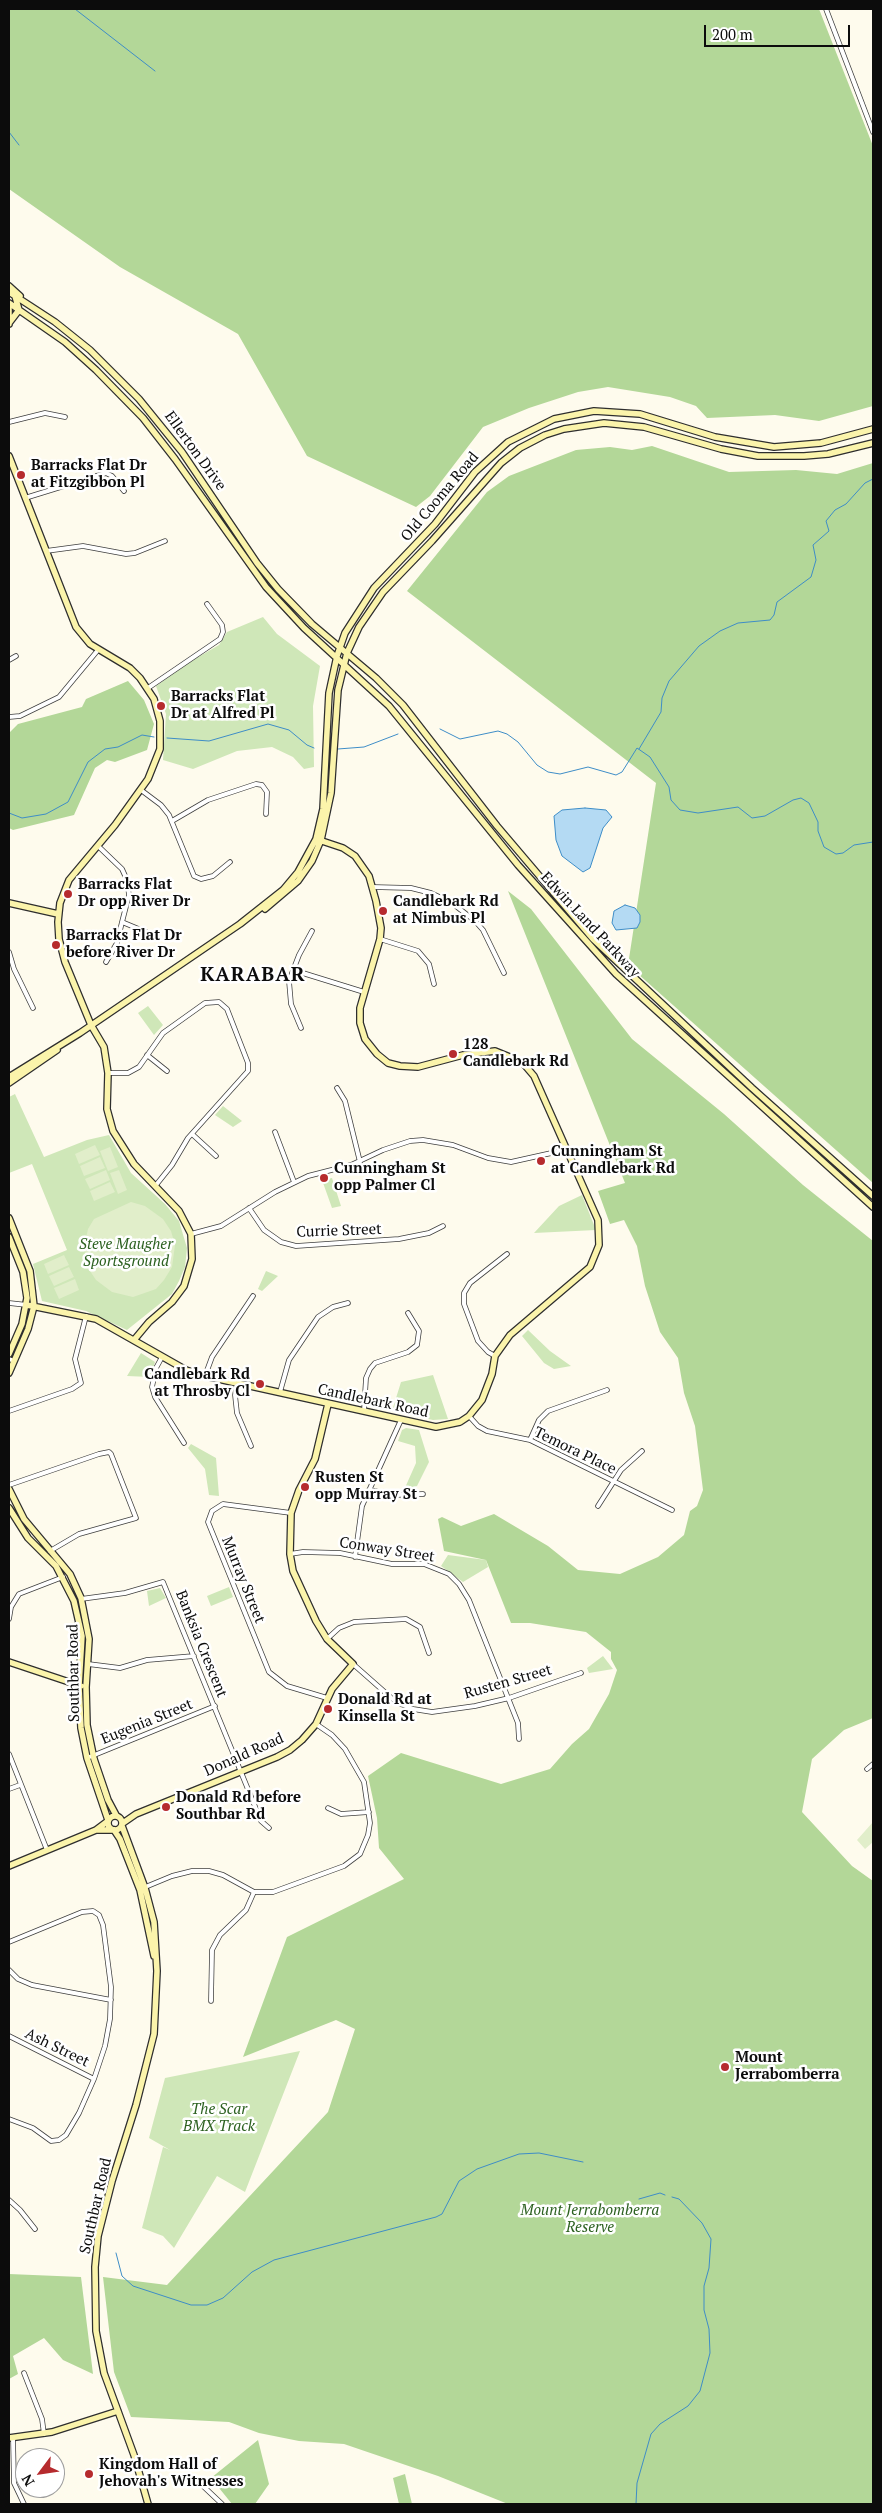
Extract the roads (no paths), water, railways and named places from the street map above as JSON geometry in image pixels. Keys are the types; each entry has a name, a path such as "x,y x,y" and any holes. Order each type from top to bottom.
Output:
{"main road":[{"path":"9,286 25,302"},
{"name":"Ellerton Drive","path":"9,292 90,350 144,404 182,452 268,576 299,612 339,647"},
{"path":"9,324 19,310 15,296"},
{"name":"Ellerton Drive","path":"9,303 65,342 127,400 175,459 266,588 304,628 337,656"},
{"path":"9,309 9,324"},
{"name":"Old Cooma Road","path":"319,839 330,793 333,753 330,745 329,693 339,647 367,597 435,524 475,472 508,442 544,422 582,412 640,414 715,437 774,447 821,443 873,429"},
{"name":"Old Cooma Road","path":"319,839 323,809 326,753 330,745 344,663 359,627 383,592 444,528 490,473 520,448 545,436 584,425 619,424 644,428 731,452 779,457 828,454 873,442"},
{"path":"9,456 11,470 25,498 76,627 86,641 130,668 148,688 156,706 161,734 156,760 141,790 69,880 58,914 60,946 91,1025 104,1047 108,1074 107,1109 113,1131 127,1155 179,1211 191,1234 192,1259 184,1286 172,1302 149,1322 134,1340"},
{"name":"Edwin Land Parkway","path":"339,647 403,705 497,826 593,940 752,1088 873,1196"},
{"name":"Edwin Land Parkway","path":"337,656 399,717 518,865 616,974 873,1207"},
{"path":"9,1076 66,1042 240,924 283,890 298,872 319,839 343,848 355,856 366,871 380,915 380,939 359,1016 362,1032 377,1054 388,1063 400,1066 418,1067 462,1055 495,1051 522,1062 534,1076 565,1150 598,1220 600,1238 596,1258 580,1277 510,1336 495,1356 482,1400 470,1416"},
{"path":"9,903 58,914"},
{"path":"9,1083 37,1065 66,1042"},
{"path":"9,1218 30,1271 34,1306 28,1330 11,1360 9,1372"},
{"path":"9,1239 25,1281 27,1304 22,1324 9,1354"},
{"name":"Candlebark Road","path":"27,1304 86,1316 134,1340 186,1370 205,1376 436,1427 447,1426 470,1416"},
{"name":"Rusten Street","path":"328,1404 315,1459 299,1490 291,1513 290,1554 301,1590 327,1639 353,1664"},
{"name":"Southbar Road","path":"9,1489 26,1522 70,1574 81,1598 89,1639 86,1687 90,1757 108,1800 122,1825 142,1889 157,1971 154,2034 136,2105 98,2236 95,2267 96,2331 104,2373 134,2455 148,2504"},
{"name":"Southbar Road","path":"9,1508 24,1532 63,1577 74,1601 82,1636 79,1686 81,1728 108,1821 120,1839 142,1889"},
{"path":"9,1662 86,1687"},
{"name":"Donald Road","path":"117,1816 136,1814 290,1750 316,1724 327,1698 353,1664"},
{"name":"Donald Road","path":"113,1830 136,1814"},
{"path":"9,1866 96,1830 117,1816"},
{"path":"96,1830 113,1830"},
{"path":"11,2438 44,2434 118,2411"}],"street":[{"path":"826,9 873,132"},
{"path":"9,422 45,413 65,417"},
{"path":"25,498 106,473 112,476 124,491"},
{"path":"46,551 83,546 126,554 135,553 165,541"},
{"path":"148,688 220,639 222,627 207,604"},
{"path":"9,717 20,716 59,697 98,650"},
{"path":"9,660 16,656"},
{"path":"172,821 208,800 256,784 262,785 267,792 266,814"},
{"path":"141,790 160,805 172,821 196,878 213,876 230,862"},
{"path":"98,846 122,869 127,880 129,895 117,943 106,962"},
{"path":"372,887 411,888 432,893 452,903 475,921 483,930 504,973"},
{"path":"122,922 146,932"},
{"path":"301,1028 289,994 289,981 312,931"},
{"path":"380,939 418,951 429,964 434,984"},
{"path":"9,952 14,968 33,1008"},
{"path":"293,970 364,992"},
{"path":"108,1074 133,1071 140,1067 166,1030 205,1003 219,1002 227,1009 248,1063 248,1071 192,1134 172,1165 156,1185"},
{"path":"147,1055 167,1071"},
{"path":"337,1088 345,1101 360,1162"},
{"path":"275,1132 294,1182"},
{"path":"192,1134 216,1156"},
{"path":"191,1234 222,1226 249,1208 308,1176 360,1162 383,1150 410,1141 423,1140 453,1145 488,1158 511,1162 565,1150"},
{"name":"Currie Street","path":"249,1208 264,1230 281,1242 296,1246 399,1239 429,1233 443,1226"},
{"path":"9,1239 16,1237"},
{"path":"495,1356 478,1342 464,1304 464,1294 470,1283 507,1254"},
{"path":"205,1376 212,1356 253,1296"},
{"path":"9,1302 27,1304"},
{"path":"280,1392 289,1360 318,1317 332,1307 348,1303"},
{"path":"364,1411 366,1378 370,1369 375,1363 408,1352 417,1345 419,1331 408,1313"},
{"path":"9,1412 81,1383 75,1360 86,1316"},
{"path":"162,1357 156,1368 152,1387 155,1396 184,1442"},
{"path":"237,1384 235,1395 237,1417 250,1446"},
{"path":"530,1440 539,1420 548,1411 607,1390"},
{"name":"Temora Place","path":"470,1416 478,1426 486,1431 530,1440 672,1510"},
{"path":"355,1557 362,1506 380,1471 401,1420"},
{"path":"598,1506 612,1482 642,1450"},
{"path":"9,1485 99,1454 109,1452 111,1454 136,1518 79,1534 45,1556"},
{"path":"369,1490 395,1495 423,1494"},
{"name":"Murray Street","path":"291,1513 223,1504 212,1511 208,1522 269,1672 287,1686 327,1698"},
{"name":"Conway Street","path":"290,1554 340,1553 392,1564 424,1564 440,1569 454,1578 469,1600 509,1698 518,1723 520,1739"},
{"path":"9,1619 11,1607 19,1594 63,1577"},
{"name":"Banksia Crescent","path":"74,1601 81,1598 125,1593 163,1582 261,1820 269,1828"},
{"path":"327,1639 339,1628 354,1622 406,1619 420,1627 429,1654"},
{"path":"88,1664 122,1668 151,1659 194,1656"},
{"name":"Rusten Street","path":"353,1664 380,1690 396,1702 413,1709 432,1712 454,1710 509,1698 581,1673"},
{"name":"Eugenia Street","path":"90,1757 215,1706"},
{"path":"142,1889 172,1876 192,1871 209,1871 223,1875 254,1892 283,1890 351,1862 365,1846 368,1835 369,1812 364,1782 356,1766 332,1735 316,1724"},
{"path":"9,1754 47,1850"},
{"path":"868,1769 873,1764"},
{"path":"9,1789 20,1784"},
{"path":"328,1808 341,1814 369,1812"},
{"path":"212,2001 212,1950 220,1935 246,1910 254,1892"},
{"path":"9,1942 82,1912 96,1912 102,1921 108,1947 111,2000 104,2046 94,2079 80,2113 66,2135 59,2140 47,2140 33,2128 9,2119"},
{"path":"9,1970 18,1978 32,1985 111,2000"},
{"name":"Ash Street","path":"9,2036 94,2079"},
{"path":"9,2200 20,2210 34,2228"},
{"path":"24,2373 42,2419 44,2434"},
{"path":"11,2438 14,2483 24,2504"},
{"path":"204,2487 222,2504"}],"water":[{"path":"585,808 606,810 612,817 603,828 590,868 583,872 562,856 556,840 554,816 562,810"},
{"path":"625,905 635,908 640,915 640,922 637,928 616,930 612,923 614,911"}],"waterway":[{"path":"75,9 155,71"},
{"path":"9,132 19,145"},
{"path":"639,749 661,712 662,698 669,681 699,646 720,631 738,623 770,620 774,615 777,602 811,577 816,560 813,545 829,531 826,521 835,510 846,504 865,483 873,479"},
{"path":"167,738 209,741 268,724 289,730 307,745 314,748"},
{"path":"440,729 460,739 498,731 507,734 518,742 537,765 548,772 560,774 588,767 616,775 622,772 637,748 650,757 669,787 671,800 680,810 698,813 738,807 752,818 765,816 793,800 801,798 809,803 818,822 818,831 824,847 836,854 843,853 854,845 873,842"},
{"path":"338,749 364,747 398,734"},
{"path":"9,813 22,818 46,814 68,802 88,762 105,749 118,747 142,735 154,737"},
{"path":"116,2253 122,2276 133,2286 191,2305 207,2305 223,2298 252,2272 274,2260 442,2214 459,2181 477,2169 519,2154 539,2153 583,2162"},
{"path":"639,2199 660,2193 665,2195"},
{"path":"636,2504 637,2483 651,2434 660,2424 688,2406 700,2391 710,2353 709,2329 704,2310 704,2286 709,2268 711,2239 702,2223 679,2199 672,2197"}],"place":[{"name":"Barracks Flat Dr at Fitzgibbon Pl","path":"21,475"},
{"name":"Barracks Flat Dr at Alfred Pl","path":"161,706"},
{"name":"Barracks Flat Dr opp River Dr","path":"68,894"},
{"name":"Candlebark Rd at Nimbus Pl","path":"383,911"},
{"name":"Barracks Flat Dr before River Dr","path":"56,945"},
{"name":"128 Candlebark Rd","path":"453,1054"},
{"name":"Cunningham St at Candlebark Rd","path":"541,1161"},
{"name":"Cunningham St opp Palmer Cl","path":"324,1178"},
{"name":"Candlebark Rd at Throsby Cl","path":"260,1384"},
{"name":"Rusten St opp Murray St","path":"305,1487"},
{"name":"Donald Rd at Kinsella St","path":"328,1709"},
{"name":"Donald Rd before Southbar Rd","path":"166,1807"},
{"name":"Mount Jerrabomberra","path":"725,2067"},
{"name":"Kingdom Hall of Jehovah's Witnesses","path":"89,2474"}],"district":[{"name":"KARABAR","path":"253,975"}],"park label":[{"name":"Steve Maugher Sportsground","path":"126,1254"},
{"name":"The Scar BMX Track","path":"219,2118"},
{"name":"Mount Jerrabomberra Reserve","path":"590,2220"}]}
